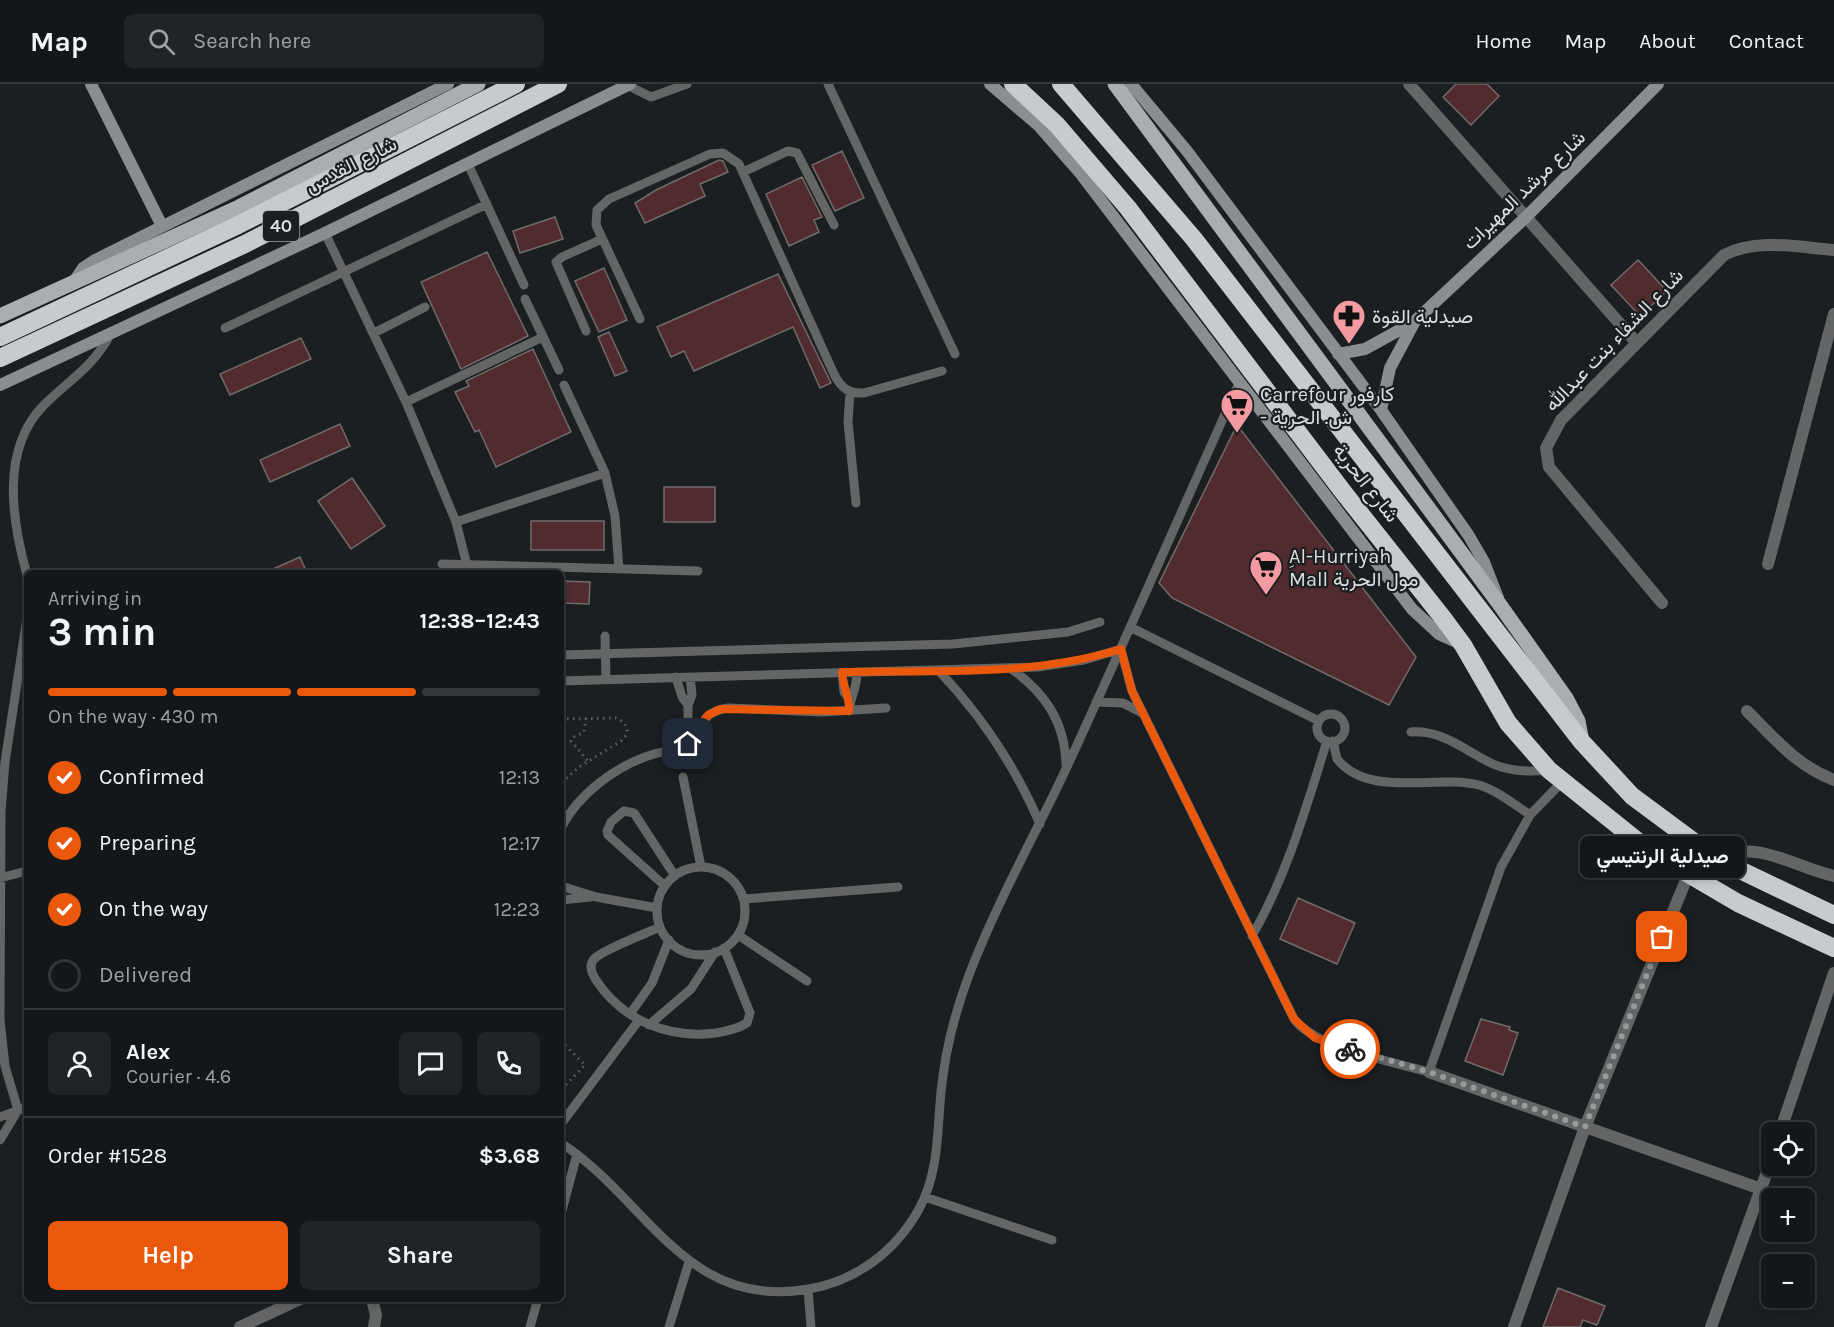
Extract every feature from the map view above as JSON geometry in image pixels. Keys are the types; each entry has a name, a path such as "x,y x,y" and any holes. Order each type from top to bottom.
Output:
{"highway":[{"name":"شارع القدس","path":"0,337 238,225 516,84"},
{"name":"شارع القدس","path":"0,358 245,244 558,84"},
{"name":"شارع الحرية","path":"1012,84 1058,125 1114,191 1462,645 1508,723 1556,776 1651,852 1688,875 1738,903 1834,948"},
{"name":"شارع الحرية","path":"1061,84 1194,239 1582,742 1632,796 1717,859 1834,915"}],"main road":[{"path":"73,284 88,263 448,84"},
{"path":"0,316 239,207 478,84"},
{"path":"990,84 1039,126 1081,174 1412,609 1439,634 1462,645"},
{"path":"1115,84 1500,605 1575,713 1582,742"},
{"path":"1131,84 1187,151 1382,410 1484,562 1500,605"},
{"name":"شارع مرشد المهيرات","path":"1338,354 1365,349 1414,322 1525,218 1658,84"},
{"path":"93,85 162,226"},
{"path":"0,385 326,233 628,85"},
{"name":"شارع مرشد المهيرات","path":"1382,410 1390,368 1414,322"}],"street":[{"path":"1409,84 1636,342"},
{"name":"شارع الشفاء بنت عبدالله","path":"1662,603 1562,485 1549,467 1546,448 1561,420 1717,261 1738,248 1761,245 1834,250"},
{"path":"1768,564 1834,314"},
{"path":"1747,711 1793,757 1808,768 1834,780"},
{"path":"1717,859 1732,852 1753,850 1834,876"},
{"path":"1514,1327 1585,1127 1688,875"},
{"path":"1783,1122 1834,973"},
{"path":"1429,1072 1761,1189 1711,1327"},
{"path":"240,1327 294,1302"},
{"path":"373,1302 376,1314 374,1327"}],"lane":[{"path":"628,85 651,97 687,84"},
{"path":"828,84 955,354"},
{"path":"742,172 784,152 797,153 834,225"},
{"path":"640,319 602,239 595,218 597,210 609,200 717,153 735,159 742,172 840,384 850,392 864,393 942,371"},
{"path":"468,164 524,285"},
{"path":"225,328 486,204"},
{"path":"326,233 406,402 456,522 469,569"},
{"path":"586,331 556,262 602,239"},
{"path":"525,299 559,370"},
{"path":"374,333 425,307"},
{"path":"26,570 18,539 14,508 14,475 20,444 36,413 90,365 110,335"},
{"path":"406,402 543,337"},
{"path":"564,1145 577,1154 689,1262 737,1285 772,1291 808,1289 842,1279 873,1263 898,1240 925,1197 936,1160 944,1071 959,1003 979,950 1121,649 1239,383"},
{"path":"564,386 605,473 615,516 619,569"},
{"path":"850,392 848,422 856,503"},
{"path":"456,522 605,473"},
{"path":"442,564 469,569 698,571"},
{"path":"564,655 953,644 1068,632 1101,622"},
{"path":"1130,627 1319,721"},
{"path":"605,636 606,679"},
{"path":"22,1108 5,1066 0,1020 0,878 3,783 24,639"},
{"path":"564,681 1010,668 1065,663 1121,649"},
{"path":"1121,649 1132,691 1294,1019 1304,1030 1322,1041 1429,1072 1501,867 1530,815 1556,776 1504,768 1444,736 1428,732 1411,732"},
{"path":"1010,668 1025,678 1048,702 1062,733 1066,767"},
{"path":"938,670 971,706 1002,748 1040,824"},
{"path":"842,672 844,692 850,700"},
{"path":"849,711 850,700 856,692 857,672"},
{"path":"688,744 688,705 692,695 690,676"},
{"path":"676,677 682,697 688,705"},
{"path":"1096,702 1123,703 1146,717"},
{"path":"564,824 584,797 609,776 638,760 688,744 708,715 721,709 849,711 886,708"},
{"path":"1252,936 1280,884 1330,741 1343,734 1344,722 1340,717 1328,714 1319,721 1318,733 1330,741 1337,759 1356,773 1389,782 1477,785 1498,793 1530,815"},
{"path":"684,777 701,867"},
{"path":"665,886 608,835 610,822 624,811 634,813 675,876"},
{"path":"649,1025 664,1015 691,989 719,950 738,935 744,918 744,899 728,876 720,871 701,867 675,876 665,886 657,908 660,927 669,940 690,953 719,950"},
{"path":"0,878 24,872"},
{"path":"564,887 596,897 657,908"},
{"path":"744,899 898,887"},
{"path":"564,900 596,897"},
{"path":"660,927 599,955 591,964 593,976 602,988 630,1014 649,1025 692,1034 722,1032 747,1023 750,1013 719,950"},
{"path":"738,935 807,981"},
{"path":"630,1014 652,983 669,940"},
{"path":"564,1120 639,1020"},
{"path":"0,1117 22,1108"},
{"path":"0,1140 22,1108"},
{"path":"564,1203 577,1154"},
{"path":"925,1197 1052,1240"},
{"path":"669,1327 689,1262"},
{"path":"808,1289 811,1327"},
{"path":"530,1327 537,1302"}],"path":[{"path":"586,718 584,732 571,741 588,761"},
{"path":"564,719 616,718 624,721 628,727 627,736 588,761 564,781"},
{"path":"564,1044 585,1065 564,1087"}],"building":[{"path":"1456,84 1487,84 1499,96 1471,125 1443,97"},
{"path":"842,151 864,198 835,211 812,165"},
{"path":"719,160 723,161 728,172 700,184 705,196 645,223 635,203 656,190"},
{"path":"802,177 822,217 814,220 819,232 789,246 766,194"},
{"path":"555,217 563,239 520,253 513,231"},
{"path":"487,252 528,336 461,369 421,282"},
{"path":"1638,260 1667,291 1640,316 1611,285"},
{"path":"604,268 627,320 599,332 575,281"},
{"path":"778,274 831,383 820,388 793,327 694,371 684,351 671,357 657,327"},
{"path":"609,332 627,371 615,376 598,337"},
{"path":"301,338 311,359 230,395 220,374"},
{"path":"533,349 571,432 496,467 479,430 475,432 455,392 469,386 466,381"},
{"path":"340,424 350,446 270,482 260,460"},
{"path":"1237,425 1416,657 1389,705 1172,598 1159,583"},
{"path":"352,478 385,526 351,549 318,501"},
{"path":"664,487 715,487 715,522 664,522"},
{"path":"531,521 604,521 604,550 531,550"},
{"path":"300,557 306,570 271,570"},
{"path":"564,581 590,582 589,604 564,603"},
{"path":"1298,898 1355,923 1337,964 1280,939"},
{"path":"1481,1019 1510,1027 1509,1030 1518,1033 1503,1075 1465,1061"},
{"path":"1558,1288 1605,1306 1597,1325 1583,1320 1580,1327 1543,1327"}],"way so far":[{"path":"1350,1049 1429,1072 1585,1127 1662,937"}],"place":[{"name":"صيدلية القوة","path":"1349,345"},
{"name":"Carrefour كارفور - ش. الحرية","path":"1237,434"},
{"name":"ِAl-Hurriyah Mall مول الحرية","path":"1266,596"},
{"name":"صيدلية الرنتيسي","path":"1662,937"}],"route":[{"path":"688,744 702,721 714,711 721,709 849,711 850,700 844,692 842,672 1038,667 1084,660 1121,649 1127,678 1138,704 1294,1019 1315,1038 1350,1049"}]}
